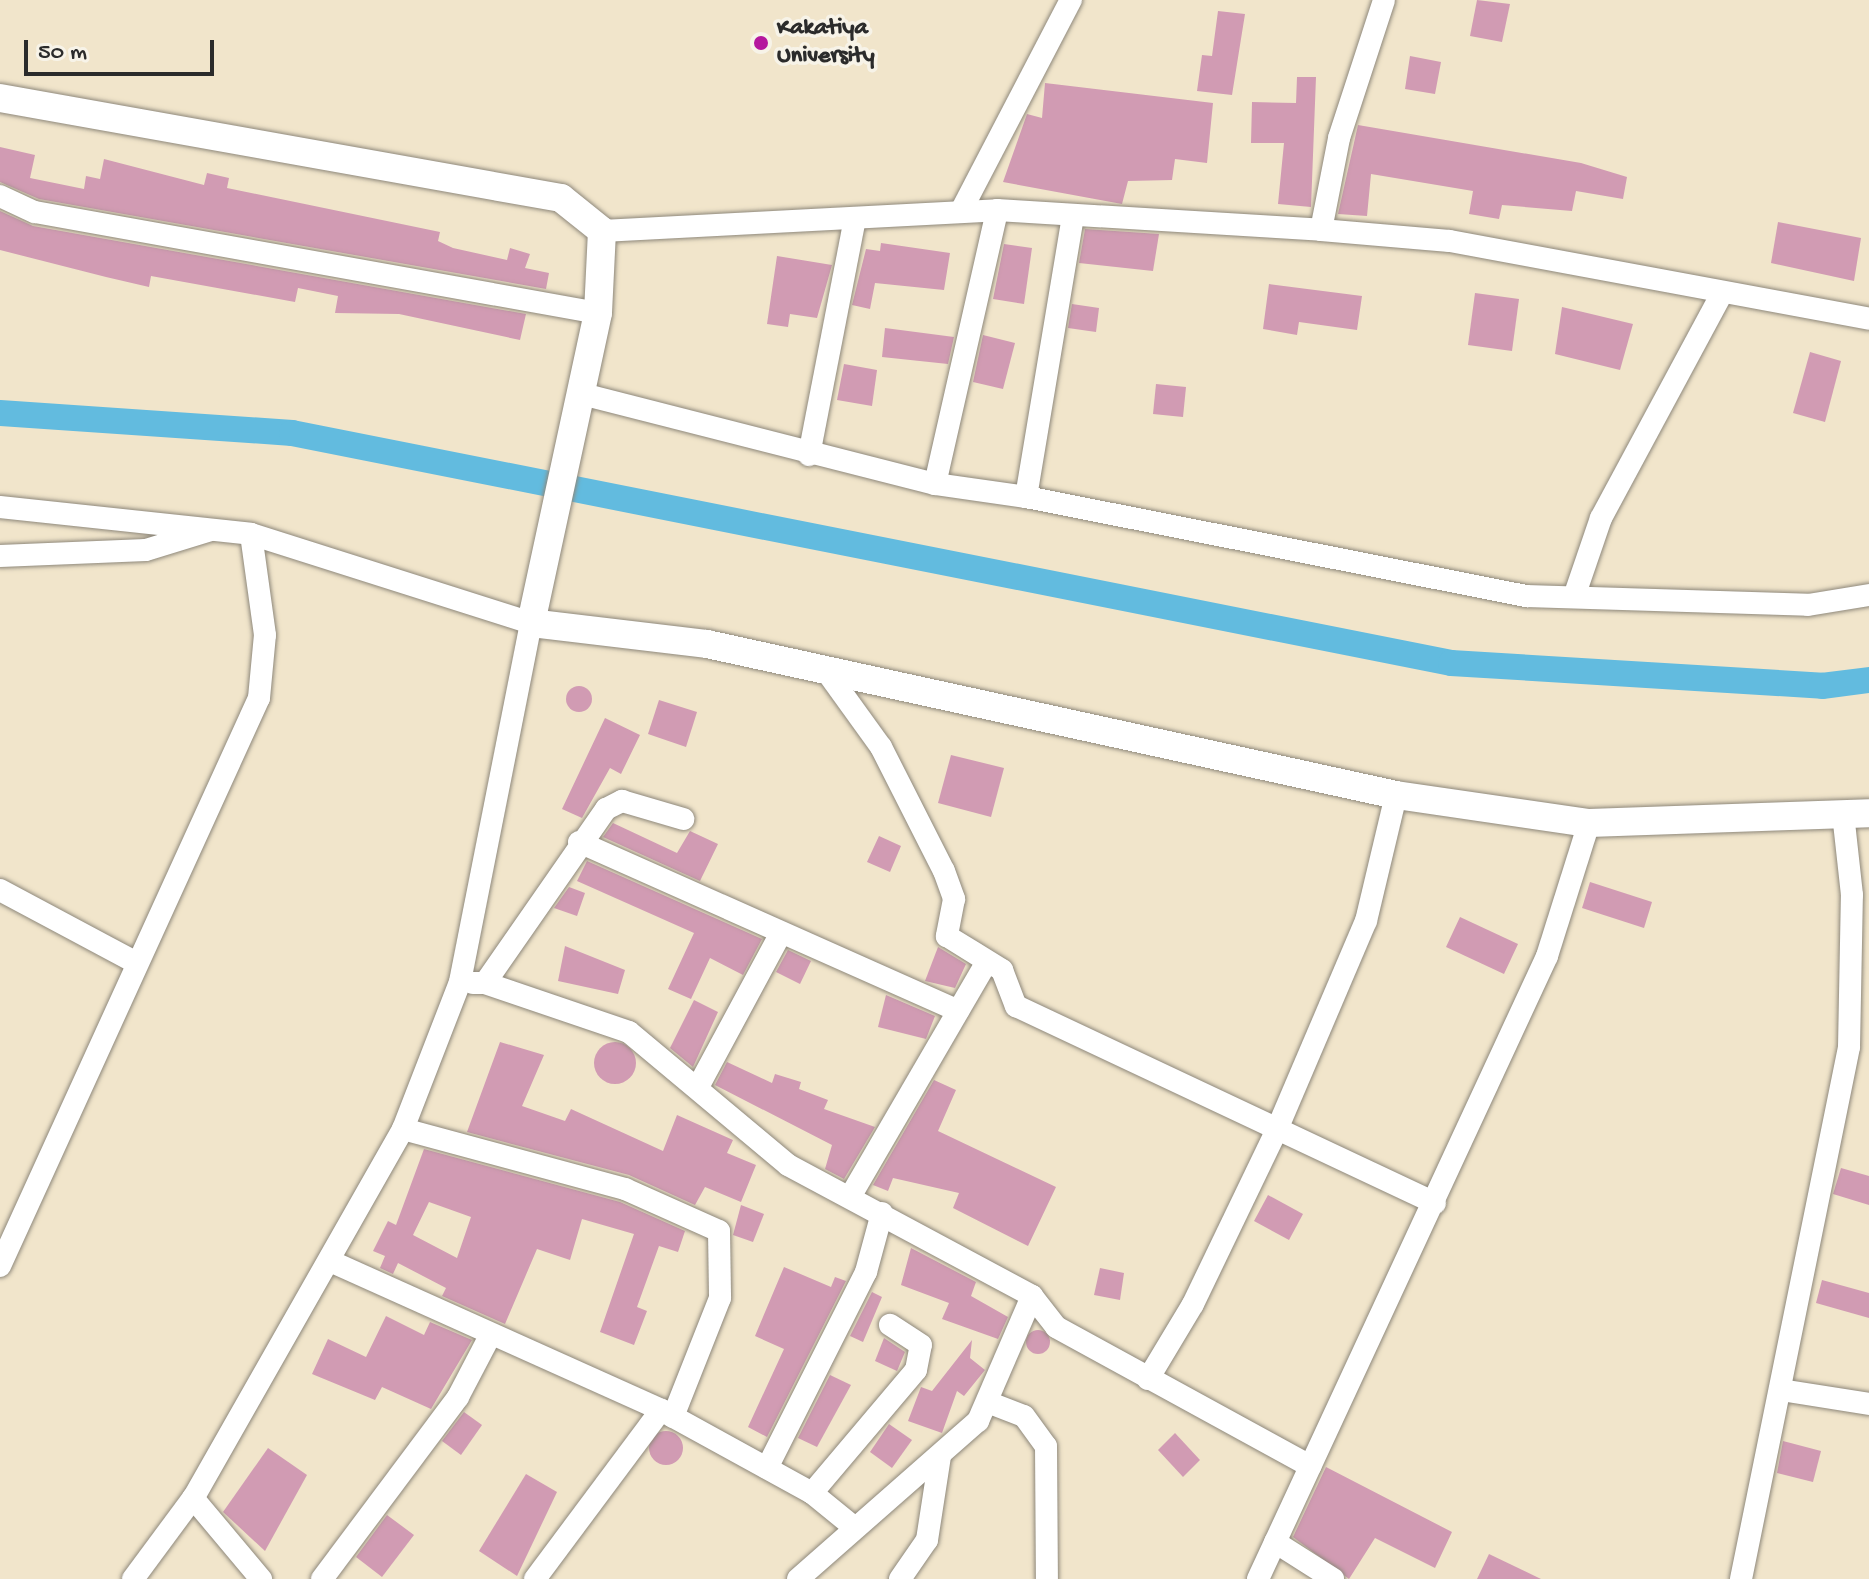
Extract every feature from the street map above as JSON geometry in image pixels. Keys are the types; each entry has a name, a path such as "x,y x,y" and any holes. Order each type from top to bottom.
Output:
{"street":[{"path":"961,211 1071,0"},
{"path":"1321,230 1339,138 1384,0"},
{"path":"0,98 561,198 602,231 997,210 1321,230 1450,241 1869,319"},
{"path":"0,196 35,212 598,313"},
{"path":"935,484 997,210"},
{"path":"1026,497 1073,216"},
{"path":"809,455 855,218"},
{"path":"133,1579 193,1498 403,1129 460,982 531,623 598,313 602,231"},
{"path":"1575,594 1601,518 1722,293"},
{"path":"579,405 935,484 1026,497 1423,581 1526,596 1575,594 1808,605 1869,595"},
{"path":"0,507 251,534 531,623 707,644 1396,795 1589,823 1856,813 1852,895 1859,1049 1741,1579"},
{"path":"0,556 146,550 213,529"},
{"path":"0,1266 259,698 265,635 251,534"},
{"path":"824,668 881,747 944,871 954,899 947,936 1009,978 1016,1006 1435,1203"},
{"path":"1148,1379 1193,1304 1278,1127 1366,921 1396,795"},
{"path":"485,983 579,842 622,801 683,819"},
{"path":"1258,1579 1547,956 1589,823"},
{"path":"579,842 958,1011"},
{"path":"0,890 137,963"},
{"path":"698,1087 781,933"},
{"path":"850,1197 986,963"},
{"path":"460,982 485,983 629,1032 698,1087 764,1148 1032,1296 1056,1327 1310,1466"},
{"path":"403,1129 625,1189 719,1231 720,1298 667,1413 535,1579"},
{"path":"767,1468 866,1272 882,1213"},
{"path":"330,1261 667,1413 812,1493 855,1528"},
{"path":"798,1579 940,1456 990,1403 1032,1296"},
{"path":"812,1493 923,1355 914,1339 890,1325"},
{"path":"322,1579 458,1397 491,1334"},
{"path":"1781,1390 1869,1404"},
{"path":"990,1403 1024,1416 1046,1446 1047,1579"},
{"path":"900,1579 927,1540 940,1456"},
{"path":"193,1498 261,1579"},
{"path":"1275,1542 1333,1579"}],"building":[{"path":"1477,0 1510,4 1502,42 1470,36"},
{"path":"1218,11 1245,14 1232,95 1197,91 1202,55 1212,56"},
{"path":"1410,56 1441,62 1435,94 1405,89"},
{"path":"1297,77 1316,77 1311,207 1278,204 1284,143 1251,143 1252,102 1296,103"},
{"path":"1045,83 1213,103 1207,163 1175,159 1172,180 1128,181 1122,204 1003,182 1027,114 1042,118"},
{"path":"1358,125 1581,163 1627,177 1623,199 1576,191 1572,211 1502,205 1499,219 1469,214 1473,191 1371,174 1367,216 1338,214"},
{"path":"0,147 35,155 30,178 84,189 86,176 100,179 104,159 204,185 207,173 229,178 227,188 440,232 438,241 453,248 507,260 510,248 530,254 525,268 549,273 546,289 39,199 0,182"},
{"path":"0,211 33,226 526,314 520,340 399,314 335,313 338,296 298,288 295,302 151,276 149,287 0,250"},
{"path":"1778,222 1861,238 1854,281 1771,263"},
{"path":"1085,229 1159,234 1153,271 1079,263"},
{"path":"881,243 950,253 944,290 875,283 870,309 852,305 866,249 880,251"},
{"path":"1004,244 1032,248 1024,304 993,299"},
{"path":"777,256 832,265 817,318 790,314 788,327 767,324"},
{"path":"1269,284 1362,296 1357,330 1299,322 1297,335 1263,329"},
{"path":"1475,293 1519,299 1512,351 1468,345"},
{"path":"1072,304 1099,308 1096,332 1068,328"},
{"path":"1562,307 1633,324 1620,370 1555,354"},
{"path":"885,328 954,337 948,364 882,357"},
{"path":"983,335 1015,343 1003,389 973,382"},
{"path":"1810,352 1841,361 1825,422 1793,413"},
{"path":"844,364 877,370 872,406 837,400"},
{"path":"1156,384 1186,387 1183,417 1153,414"},
{"path":"579,686 588,690 592,699 588,708 579,712 570,708 566,699 570,690"},
{"path":"659,700 697,712 686,747 648,734"},
{"path":"605,718 640,735 621,774 610,768 582,818 562,809"},
{"path":"951,755 1004,768 991,817 938,803"},
{"path":"613,823 677,853 690,831 718,844 700,881 603,837"},
{"path":"879,836 901,846 890,872 867,862"},
{"path":"587,861 762,939 743,975 710,958 691,999 668,989 694,933 577,881"},
{"path":"1590,882 1652,902 1644,928 1582,908"},
{"path":"569,887 585,893 577,916 554,908"},
{"path":"1460,917 1518,944 1504,974 1446,947"},
{"path":"565,946 625,970 618,994 558,981"},
{"path":"938,947 966,964 955,988 925,981"},
{"path":"788,950 811,961 800,984 776,972"},
{"path":"886,995 935,1016 926,1039 878,1027"},
{"path":"694,1000 718,1012 693,1067 670,1048"},
{"path":"500,1042 544,1055 522,1106 565,1121 571,1109 663,1151 677,1115 733,1140 727,1153 756,1165 741,1202 705,1187 695,1205 629,1175 467,1132"},
{"path":"615,1042 630,1048 636,1063 630,1078 615,1084 600,1078 594,1063 600,1048"},
{"path":"727,1062 772,1083 775,1074 801,1082 799,1089 828,1100 824,1109 875,1127 844,1179 825,1169 832,1145 715,1085"},
{"path":"934,1080 956,1090 938,1131 1056,1187 1028,1246 953,1208 959,1193 893,1178 888,1191 873,1185"},
{"path":"424,1149 620,1202 685,1231 678,1252 659,1246 637,1307 647,1311 634,1345 600,1332 634,1234 582,1219 570,1260 537,1249 505,1324 442,1296 446,1288 398,1263 393,1274 380,1268 385,1256 373,1251 388,1221 396,1225","holes":["429,1202 471,1217 457,1258 413,1235"]},
{"path":"1841,1168 1869,1176 1869,1205 1833,1194"},
{"path":"1268,1195 1303,1214 1289,1240 1254,1221"},
{"path":"741,1205 764,1214 753,1242 733,1235"},
{"path":"911,1248 976,1282 971,1296 1008,1317 998,1339 942,1319 949,1303 901,1285"},
{"path":"784,1267 831,1287 835,1277 846,1281 767,1437 748,1427 784,1349 755,1336"},
{"path":"1100,1268 1124,1273 1120,1300 1094,1295"},
{"path":"1822,1280 1869,1293 1869,1318 1816,1303"},
{"path":"872,1292 882,1297 863,1342 850,1336"},
{"path":"386,1316 424,1335 430,1322 472,1340 431,1409 382,1387 375,1400 312,1374 328,1339 366,1357"},
{"path":"1038,1330 1046,1334 1050,1342 1046,1350 1038,1354 1030,1350 1026,1342 1030,1334"},
{"path":"884,1338 905,1352 897,1371 875,1361"},
{"path":"972,1340 970,1358 985,1370 964,1396 957,1391 942,1433 908,1421 921,1387 932,1391"},
{"path":"830,1375 851,1385 817,1447 798,1438"},
{"path":"464,1412 482,1425 461,1455 442,1441"},
{"path":"889,1424 912,1440 892,1468 870,1452"},
{"path":"666,1431 678,1436 683,1448 678,1460 666,1465 654,1460 649,1448 654,1436"},
{"path":"1175,1433 1200,1460 1183,1477 1158,1450"},
{"path":"1783,1441 1821,1451 1813,1482 1777,1473"},
{"path":"268,1448 307,1475 265,1551 223,1512"},
{"path":"1326,1467 1452,1532 1435,1568 1375,1538 1349,1579 1293,1537"},
{"path":"526,1474 557,1492 517,1576 479,1551"},
{"path":"387,1515 414,1535 382,1577 356,1557"},
{"path":"1489,1554 1541,1579 1477,1579"}],"waterway":[{"path":"0,413 292,433 1451,663 1822,686 1869,680"}],"place":[{"name":"Kakatiya University","path":"761,43"}]}
